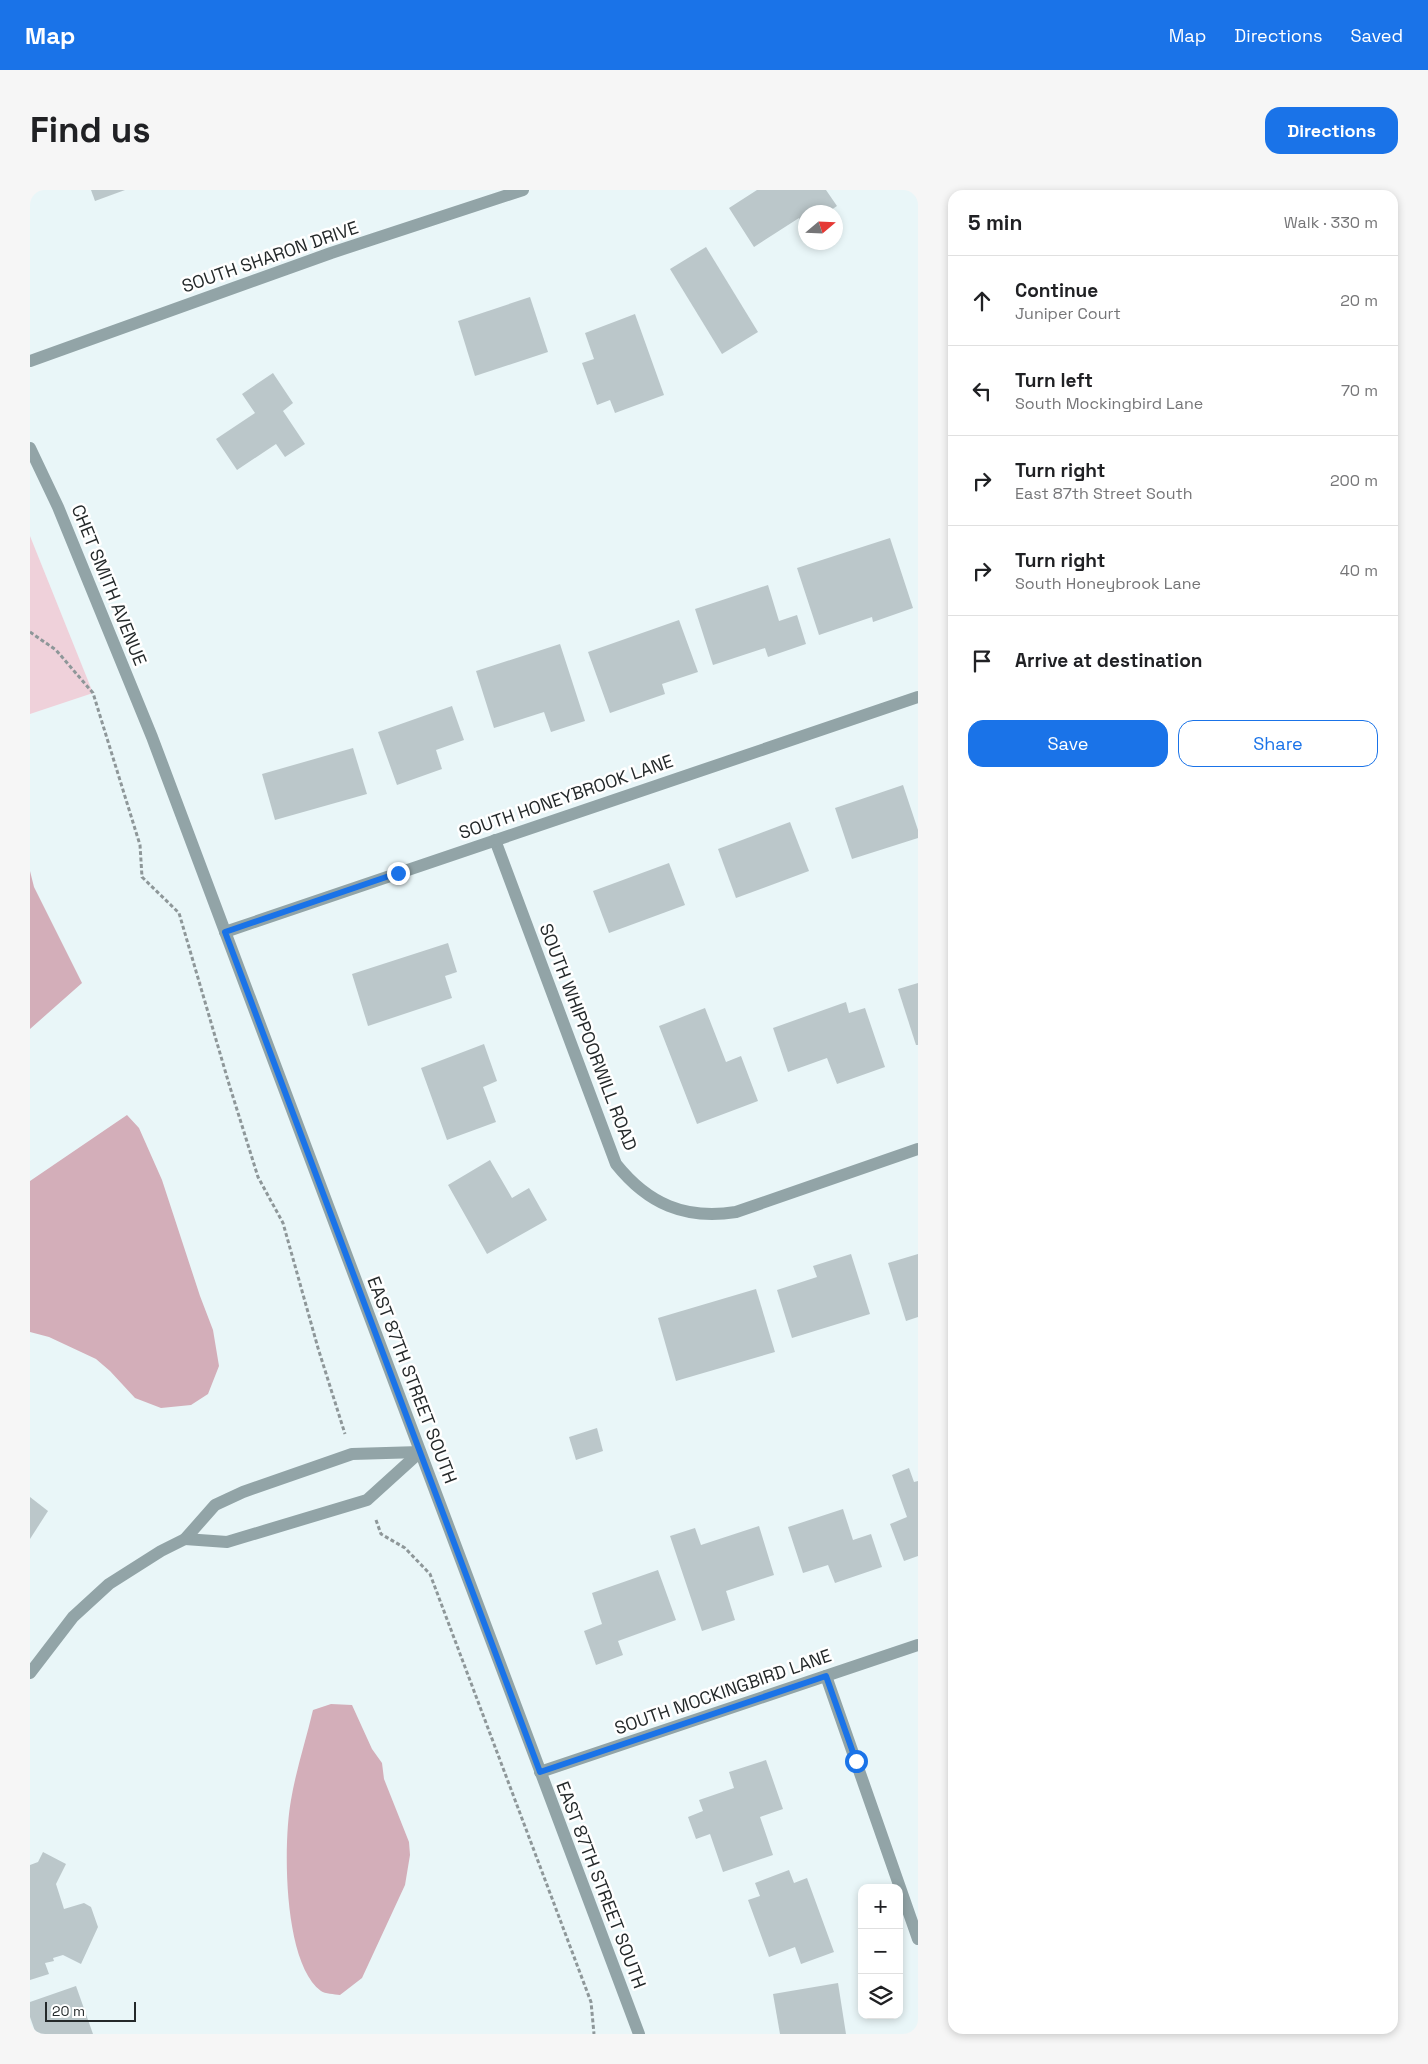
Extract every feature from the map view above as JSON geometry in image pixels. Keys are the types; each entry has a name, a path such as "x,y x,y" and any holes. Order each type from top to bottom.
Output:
{"street":[{"name":"SOUTH SHARON DRIVE","path":"30,361 331,253 523,190"},
{"name":"CHET SMITH AVENUE","path":"30,448 58,507 152,737"},
{"name":"SOUTH HONEYBROOK LANE","path":"225,932 918,697"},
{"name":"EAST 87TH STREET SOUTH","path":"152,737 639,2034"},
{"name":"SOUTH WHIPPOORWILL ROAD","path":"495,840 616,1164 639,1189 669,1206 693,1213 719,1214 736,1212 918,1149"},
{"path":"185,1539 227,1542 367,1500 420,1452"},
{"path":"31,1668 73,1617 109,1584 161,1551 185,1539 215,1505 243,1492 352,1454 420,1452"},
{"name":"SOUTH MOCKINGBIRD LANE","path":"540,1772 918,1645"},
{"path":"826,1676 918,1939"}],"path":[{"path":"30,632 56,650 93,693 140,845 142,877 179,912 258,1177 283,1223 318,1348 346,1437"},
{"path":"381,1534 405,1548 430,1574 591,2002 594,2034"}],"shaded area":[{"path":"30,536 93,693 30,714"},
{"path":"30,871 34,887 82,983 30,1029"},
{"path":"127,1115 139,1128 162,1180 213,1330 219,1366 208,1394 191,1405 161,1408 135,1398 96,1359 49,1337 30,1332 30,1181"},
{"path":"331,1704 352,1705 372,1749 382,1763 384,1779 409,1842 410,1855 405,1885 362,1978 340,1995 321,1991 308,1977 299,1955 293,1930 287,1872 288,1819 298,1766 313,1710"}],"building":[{"path":"91,190 125,190 95,201"},
{"path":"757,190 826,190 836,205 798,205 798,219 754,247 729,208"},
{"path":"706,247 758,332 722,354 670,269"},
{"path":"530,297 548,352 475,376 458,321"},
{"path":"635,314 664,395 615,413 610,400 597,405 582,363 594,359 585,333"},
{"path":"273,373 293,403 283,411 305,444 285,457 276,444 237,470 216,439 255,413 242,394"},
{"path":"890,538 913,608 873,622 872,617 819,635 797,568"},
{"path":"768,585 779,621 797,615 806,644 768,657 765,648 713,665 695,609"},
{"path":"679,620 698,672 662,684 665,694 610,713 588,652"},
{"path":"560,644 585,721 551,732 544,712 494,728 476,671"},
{"path":"452,706 464,740 436,750 442,769 397,785 378,732"},
{"path":"353,748 367,794 275,820 262,774"},
{"path":"903,785 918,830 918,838 852,859 835,808"},
{"path":"790,822 809,871 736,898 718,849"},
{"path":"669,863 685,905 609,933 593,891"},
{"path":"448,943 457,972 445,976 452,998 368,1026 352,974"},
{"path":"918,983 918,1045 916,1045 898,989"},
{"path":"846,1002 849,1013 865,1008 885,1067 837,1084 827,1058 788,1072 773,1028"},
{"path":"705,1008 726,1062 741,1056 758,1101 697,1124 659,1026"},
{"path":"484,1044 497,1081 483,1087 496,1122 447,1140 421,1068"},
{"path":"490,1160 512,1198 529,1188 547,1220 487,1254 448,1185"},
{"path":"851,1254 870,1314 792,1338 777,1290 817,1277 813,1266"},
{"path":"918,1254 918,1317 906,1321 888,1263"},
{"path":"756,1289 775,1352 676,1381 658,1318"},
{"path":"597,1428 603,1451 576,1460 569,1437"},
{"path":"909,1468 914,1482 918,1481 918,1556 904,1561 890,1524 907,1517 892,1475"},
{"path":"30,1497 48,1511 30,1539"},
{"path":"843,1509 853,1540 871,1534 882,1567 835,1583 828,1565 803,1573 788,1527"},
{"path":"759,1526 774,1575 726,1591 735,1620 702,1631 670,1536 695,1528 701,1545"},
{"path":"658,1570 676,1620 618,1641 623,1655 596,1665 584,1631 602,1624 592,1593"},
{"path":"766,1760 783,1809 760,1817 773,1855 723,1872 710,1834 696,1839 688,1817 703,1811 699,1800 734,1788 729,1772"},
{"path":"43,1852 66,1864 56,1884 64,1909 84,1903 91,1907 98,1927 81,1964 63,1955 53,1958 54,1961 45,1963 49,1974 30,1980 30,1865 38,1862"},
{"path":"789,1870 794,1883 807,1878 834,1952 801,1964 795,1947 769,1957 748,1900 760,1896 755,1883"},
{"path":"838,1983 846,2034 780,2034 773,1994"},
{"path":"76,1986 93,2034 36,2034 30,2017 30,2002"}],"route":[{"path":"398,873 225,932 540,1772 826,1676 856,1761"}]}
